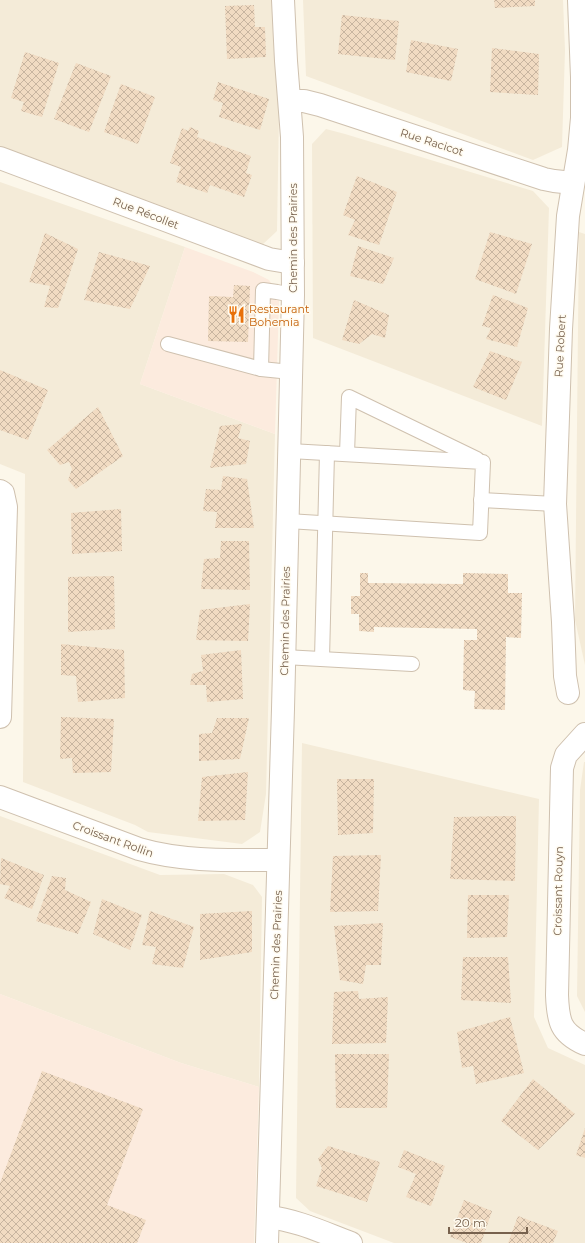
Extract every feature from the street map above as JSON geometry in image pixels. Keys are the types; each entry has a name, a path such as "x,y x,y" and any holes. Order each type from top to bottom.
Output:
{"street":[{"name":"Chemin des Prairies","path":"267,1243 290,451 293,295 292,137 283,0"},
{"name":"Rue Robert","path":"568,693 565,676 555,504 561,329 568,216 579,184 584,85 579,0"},
{"name":"Rue Racicot","path":"290,101 304,101 320,105 544,179 579,184"},
{"name":"Rue Récollet","path":"0,158 269,259 292,263"},
{"path":"0,490 3,493 6,507 0,717"},
{"name":"Croissant Rouyn","path":"585,734 566,754 562,768 557,995 558,1014 560,1023 565,1032 577,1041 585,1044"},
{"name":"Croissant Rollin","path":"0,797 158,855 177,858 278,860"},
{"path":"268,1217 300,1223 351,1243"}],"lane":[{"path":"262,369 263,290 293,295"},
{"path":"168,344 262,369 291,372"},
{"path":"347,454 349,398 483,462"},
{"path":"290,451 483,462"},
{"path":"322,659 327,453"},
{"path":"288,521 480,533 483,462"},
{"path":"481,500 555,504"},
{"path":"284,657 412,664"}],"shaded area":[{"path":"0,0 278,0 280,54 277,231 261,246 0,148"},
{"path":"303,0 563,0 565,50 562,147 533,160 306,76"},
{"path":"326,129 533,191 549,208 542,426 313,338 312,144"},
{"path":"0,182 185,247 140,384 275,434 266,794 260,832 242,844 148,832 135,825 23,782 25,474 0,464"},
{"path":"579,232 585,234 585,665 575,620"},
{"path":"185,247 253,272 269,280 277,292 279,301 275,434 140,384"},
{"path":"302,743 539,799 534,1017 548,1048 585,1065 585,1243 394,1243 310,1211 296,1198"},
{"path":"584,762 585,1012 577,996 580,790"},
{"path":"0,816 160,875 224,874 253,885 262,897 259,1087 181,1063 0,994"},
{"path":"0,994 181,1063 259,1087 254,1243 0,1243"}],"building":[{"path":"494,0 535,0 535,6 495,8"},
{"path":"254,5 255,27 265,27 266,57 227,59 225,6"},
{"path":"342,15 399,21 395,60 338,54"},
{"path":"411,40 458,49 451,81 406,72"},
{"path":"492,48 539,54 538,95 490,92"},
{"path":"25,52 59,63 42,117 21,111 24,102 11,98"},
{"path":"76,63 111,76 89,132 54,119"},
{"path":"218,82 269,99 260,130 219,117 223,103 213,100"},
{"path":"121,84 155,97 138,144 104,132"},
{"path":"190,127 199,131 197,137 251,156 246,173 252,175 244,197 210,185 207,193 176,182 181,167 170,163 182,128 188,131"},
{"path":"357,176 397,192 379,245 348,235 355,220 343,215"},
{"path":"490,232 532,244 516,294 475,279"},
{"path":"45,233 78,249 58,308 44,307 50,286 29,282"},
{"path":"358,246 394,258 383,284 350,276"},
{"path":"99,252 150,266 130,309 84,300"},
{"path":"234,285 250,286 248,342 208,341 209,296 233,297"},
{"path":"493,295 528,308 517,347 486,339 491,328 482,326"},
{"path":"354,300 389,315 385,338 372,334 359,344 342,340"},
{"path":"490,351 522,362 506,400 473,387"},
{"path":"0,370 48,390 28,440 0,430"},
{"path":"98,407 123,456 76,489 68,480 72,469 69,462 60,465 47,450"},
{"path":"242,424 238,438 250,441 246,464 210,468 220,426"},
{"path":"223,476 247,479 254,528 215,528 217,512 203,511 206,489 221,490"},
{"path":"121,509 122,551 72,554 71,513"},
{"path":"221,541 249,541 250,590 201,589 204,559 220,558"},
{"path":"360,573 368,573 368,583 463,584 463,573 508,574 508,593 522,593 521,638 506,637 505,710 474,709 475,691 463,690 464,640 477,640 477,629 374,627 374,632 359,631 359,614 351,614 351,596 360,596"},
{"path":"114,576 115,629 68,632 68,577"},
{"path":"250,604 248,641 196,640 200,610"},
{"path":"61,644 124,650 125,698 78,702 76,676 61,675"},
{"path":"241,650 243,699 207,702 206,685 190,685 192,674 203,671 201,655"},
{"path":"61,717 114,719 111,772 73,773 72,758 60,759"},
{"path":"217,718 249,718 240,759 199,761 199,734 212,733"},
{"path":"248,772 245,820 198,821 202,777"},
{"path":"337,779 374,779 373,833 338,835"},
{"path":"516,816 515,881 450,879 454,817"},
{"path":"381,855 378,911 330,912 333,856"},
{"path":"1,858 44,875 32,909 4,898 10,886 0,884"},
{"path":"52,876 66,878 65,890 91,902 78,934 36,921"},
{"path":"468,895 509,895 507,937 467,938"},
{"path":"102,899 142,915 130,950 93,934"},
{"path":"150,911 194,927 183,968 152,964 156,947 142,945"},
{"path":"252,911 252,952 200,960 200,914"},
{"path":"383,923 381,965 366,965 363,984 340,980 334,926"},
{"path":"463,957 508,957 511,1003 461,1000"},
{"path":"358,991 359,999 388,997 386,1043 332,1044 334,992"},
{"path":"510,1017 524,1073 476,1084 473,1066 462,1068 457,1032"},
{"path":"335,1054 389,1054 387,1108 336,1108"},
{"path":"42,1071 143,1109 107,1205 146,1220 137,1243 0,1243 0,1183"},
{"path":"533,1079 575,1114 538,1150 501,1121"},
{"path":"585,1128 585,1158 576,1155"},
{"path":"328,1146 380,1162 367,1202 316,1186 322,1168 318,1159"},
{"path":"404,1150 445,1166 431,1206 406,1197 416,1174 398,1167"},
{"path":"464,1200 492,1211 481,1243 467,1243 450,1237"},
{"path":"518,1216 558,1231 553,1243 508,1243"}],"place":[{"name":"Restaurant Bohemia","path":"236,315"}]}
